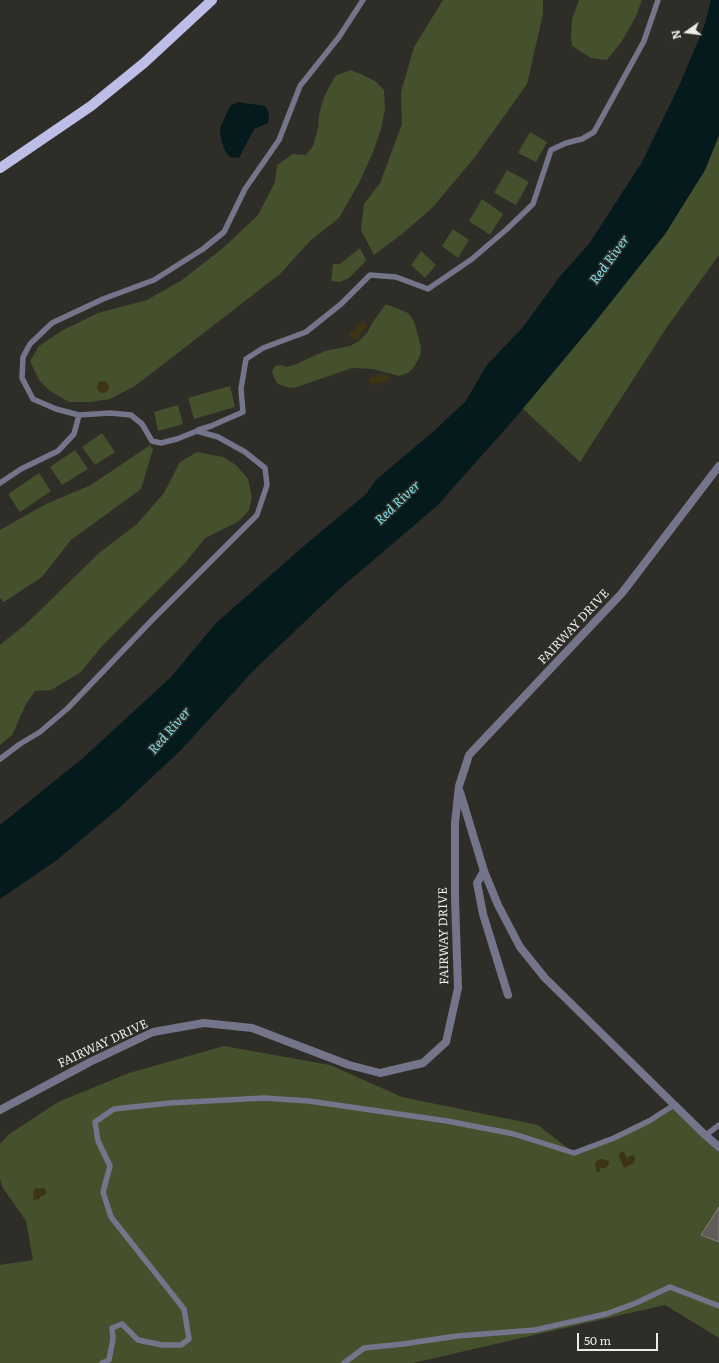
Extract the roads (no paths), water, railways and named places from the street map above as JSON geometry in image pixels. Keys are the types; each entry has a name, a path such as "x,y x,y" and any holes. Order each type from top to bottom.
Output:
{"main road":[{"path":"0,168 91,106 144,63 212,0"}],"street":[{"name":"FAIRWAY DRIVE","path":"0,1110 90,1062 153,1032 204,1023 252,1028 349,1065 380,1073 423,1063 446,1042 458,988 455,899 455,823 459,786 469,755 622,593 719,466"},
{"path":"459,786 484,871 498,905 520,947 545,978 674,1105 719,1147"},
{"path":"484,871 477,883 478,891 483,914 508,995"}],"lane":[{"path":"363,0 339,37 300,86 279,140 245,189 224,232 202,249 154,280 104,299 52,323 30,344 23,356 22,378 32,399 56,409 79,415 110,413 131,415 142,424 152,441 161,443 177,439 243,412 241,389 246,359 263,348 306,332 341,304 370,275 396,277 428,289 472,259 533,204 551,150 566,143 582,139 594,132 644,41 658,0"},
{"path":"0,483 21,469 58,451 74,434 79,415"},
{"path":"0,759 20,744 40,732 68,708 153,619 257,515 267,485 266,468 232,444 218,437 197,431"},
{"path":"102,1363 109,1360 113,1339 112,1328 122,1324 138,1340 162,1345 181,1345 189,1339 184,1309 111,1217 103,1192 110,1166 98,1141 95,1122 114,1109 170,1103 264,1098 309,1101 447,1121 514,1134 574,1153 614,1138 674,1105"},
{"path":"706,1136 719,1125"},
{"path":"344,1363 364,1348 457,1336 535,1330 606,1314 636,1303 670,1287 719,1306"}],"water":[{"name":"Red River","path":"711,0 719,0 719,135 705,170 665,234 591,327 516,417 438,505 336,592 254,670 181,750 119,808 57,860 0,899 0,825 83,758 171,677 216,623 366,494 376,480 435,430 465,402 487,365 523,327 561,275 589,244 642,162 679,86 704,27"},
{"path":"238,102 265,106 269,113 268,123 254,129 239,158 230,157 225,151 221,139 220,128 230,106"}]}
